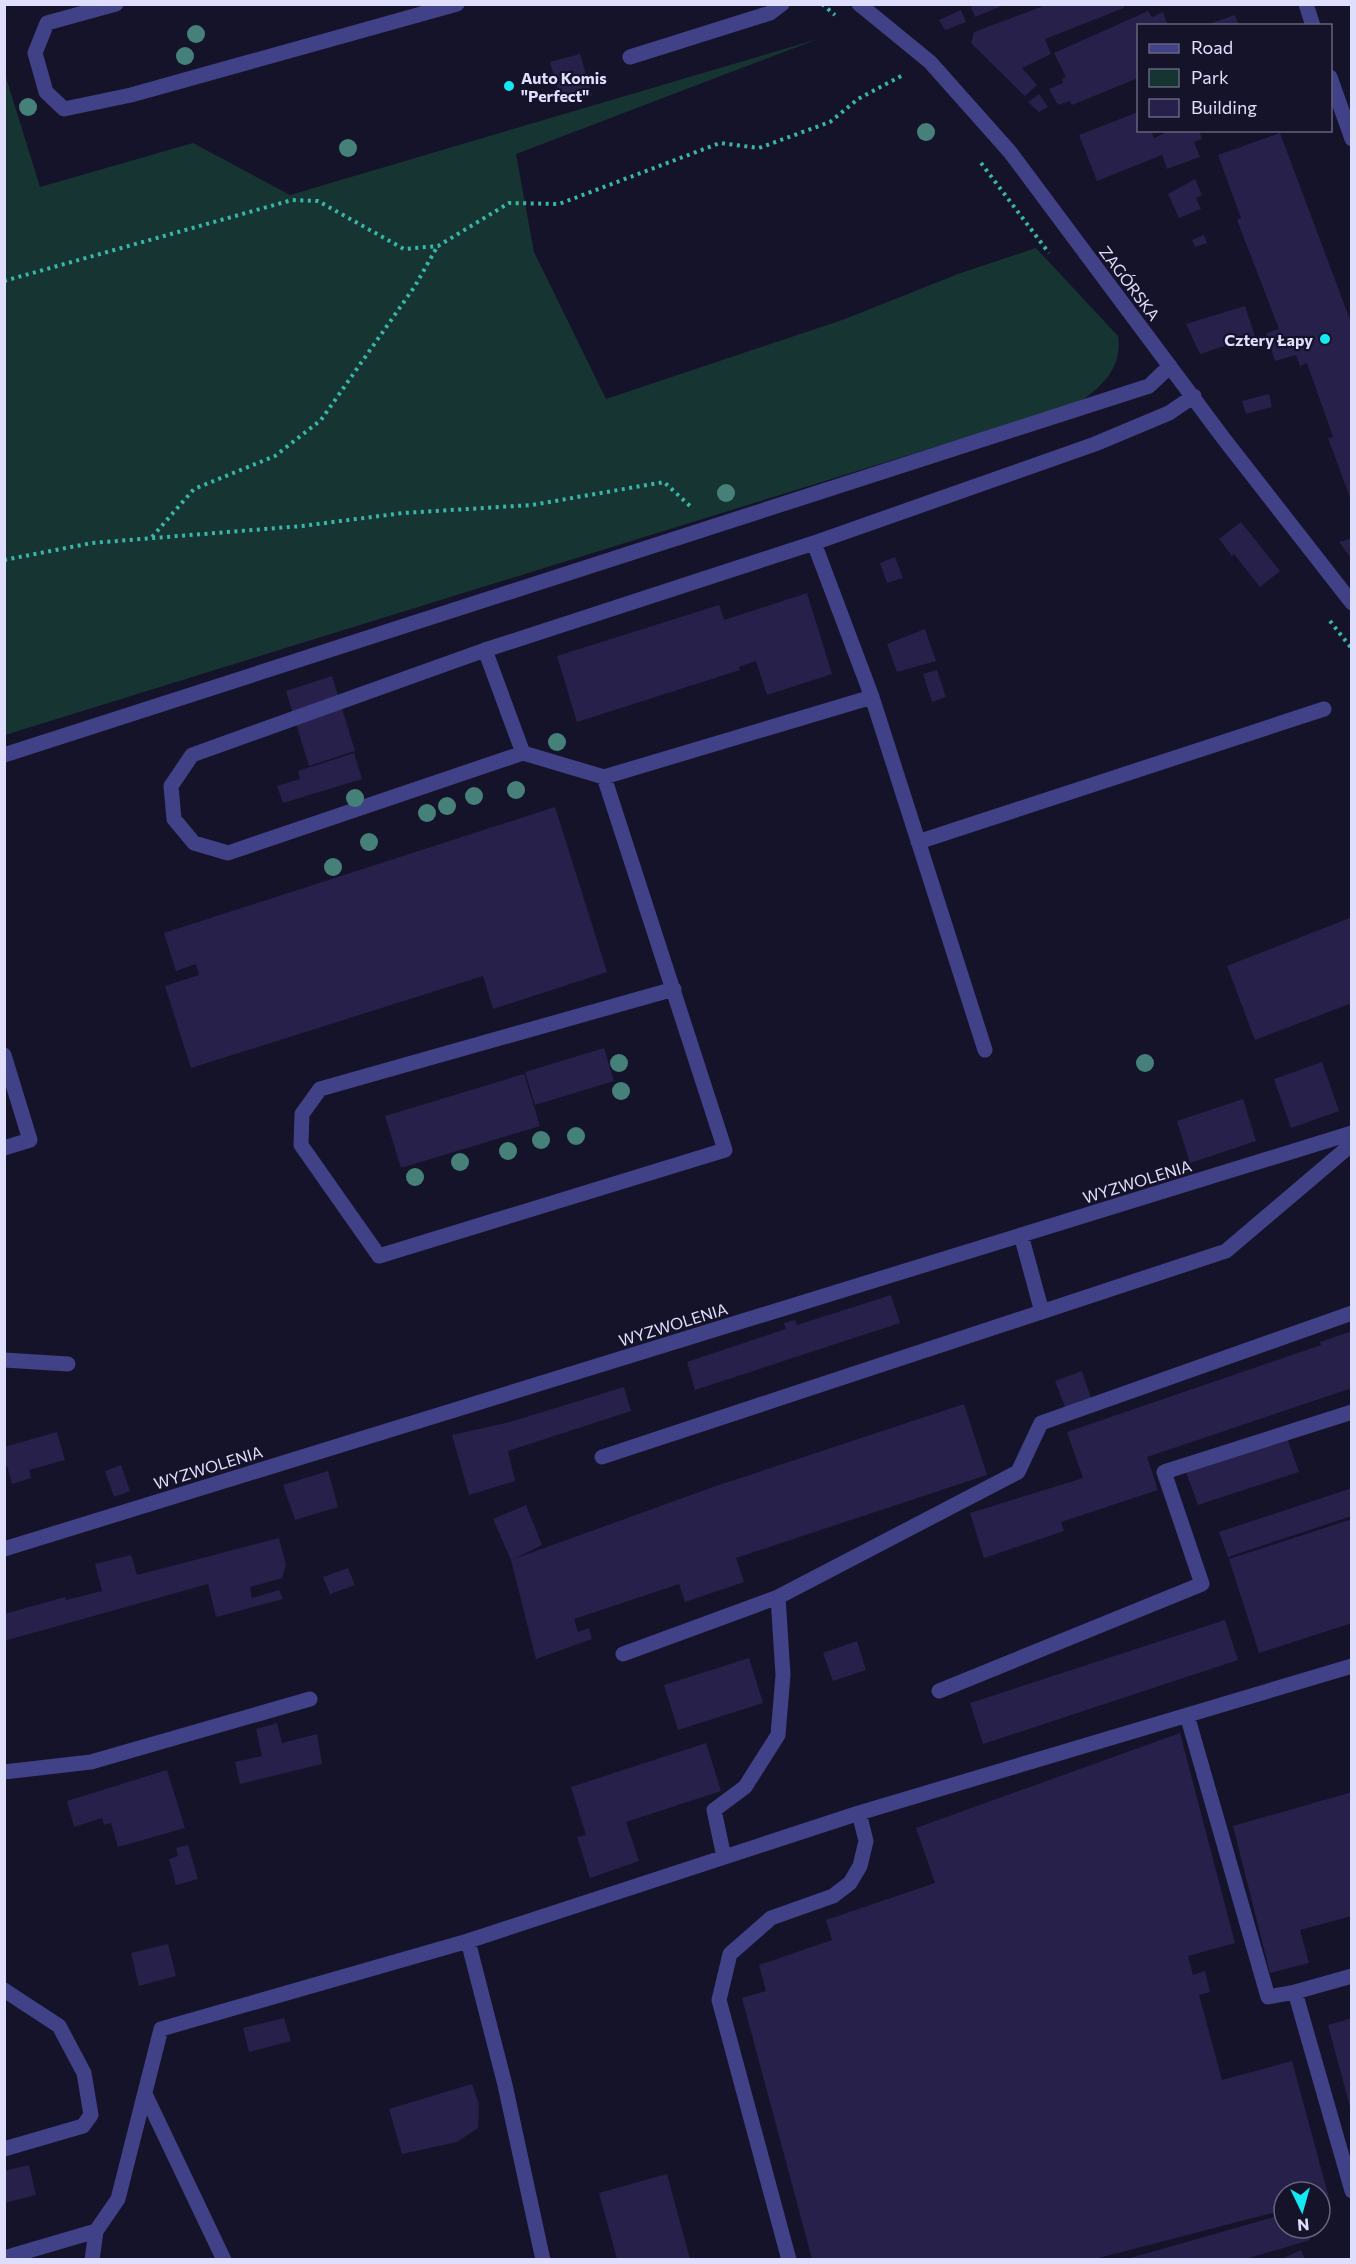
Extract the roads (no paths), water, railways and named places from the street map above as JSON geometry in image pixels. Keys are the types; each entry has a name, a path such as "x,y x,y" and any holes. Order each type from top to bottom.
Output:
{"street":[{"path":"116,4 47,23 35,53 46,92 64,109 131,95 457,4"},
{"path":"630,57 770,13 782,4"},
{"name":"ZAGÓRSKA","path":"859,4 930,62 1010,152 1170,366 1352,603"},
{"path":"1306,4 1312,24"},
{"path":"1332,83 1352,139"},
{"path":"4,755 1149,386 1170,366"},
{"path":"872,697 604,777 523,753 228,853 194,843 174,819 171,786 192,755 485,650 814,543 1095,444 1169,413 1194,396"},
{"path":"814,543 872,697 985,1050"},
{"path":"485,650 523,753"},
{"path":"918,842 1324,709"},
{"path":"604,777 674,989 725,1150 379,1256 300,1145 302,1114 320,1089 674,989"},
{"path":"4,1055 30,1140 4,1148"},
{"name":"WYZWOLENIA","path":"4,1549 1352,1133"},
{"path":"602,1457 1226,1251 1352,1144"},
{"path":"1021,1235 1042,1312"},
{"path":"623,1654 778,1597 1018,1472 1041,1423 1352,1313"},
{"path":"4,1360 68,1364"},
{"path":"939,1691 1202,1584 1164,1472 1352,1412"},
{"path":"723,1857 714,1810 745,1787 778,1735 783,1675 778,1597"},
{"path":"92,2259 96,2231 118,2199 161,2029 468,1941 859,1813 1352,1666"},
{"path":"4,1772 91,1762 310,1699"},
{"path":"1187,1715 1268,1996 1295,1992 1352,1976"},
{"path":"789,2259 719,2000 730,1954 771,1918 833,1896 850,1884 860,1866 866,1841 859,1813"},
{"path":"468,1941 505,2085 543,2259"},
{"path":"4,1990 59,2026 84,2073 91,2115 82,2126 4,2149"},
{"path":"1295,1992 1352,2191"},
{"path":"145,2094 224,2259"},
{"path":"4,2258 96,2231"}],"place":[{"name":"Auto Komis \"Perfect\"","path":"509,86"},
{"name":"Cztery Łapy","path":"1325,339"}]}
